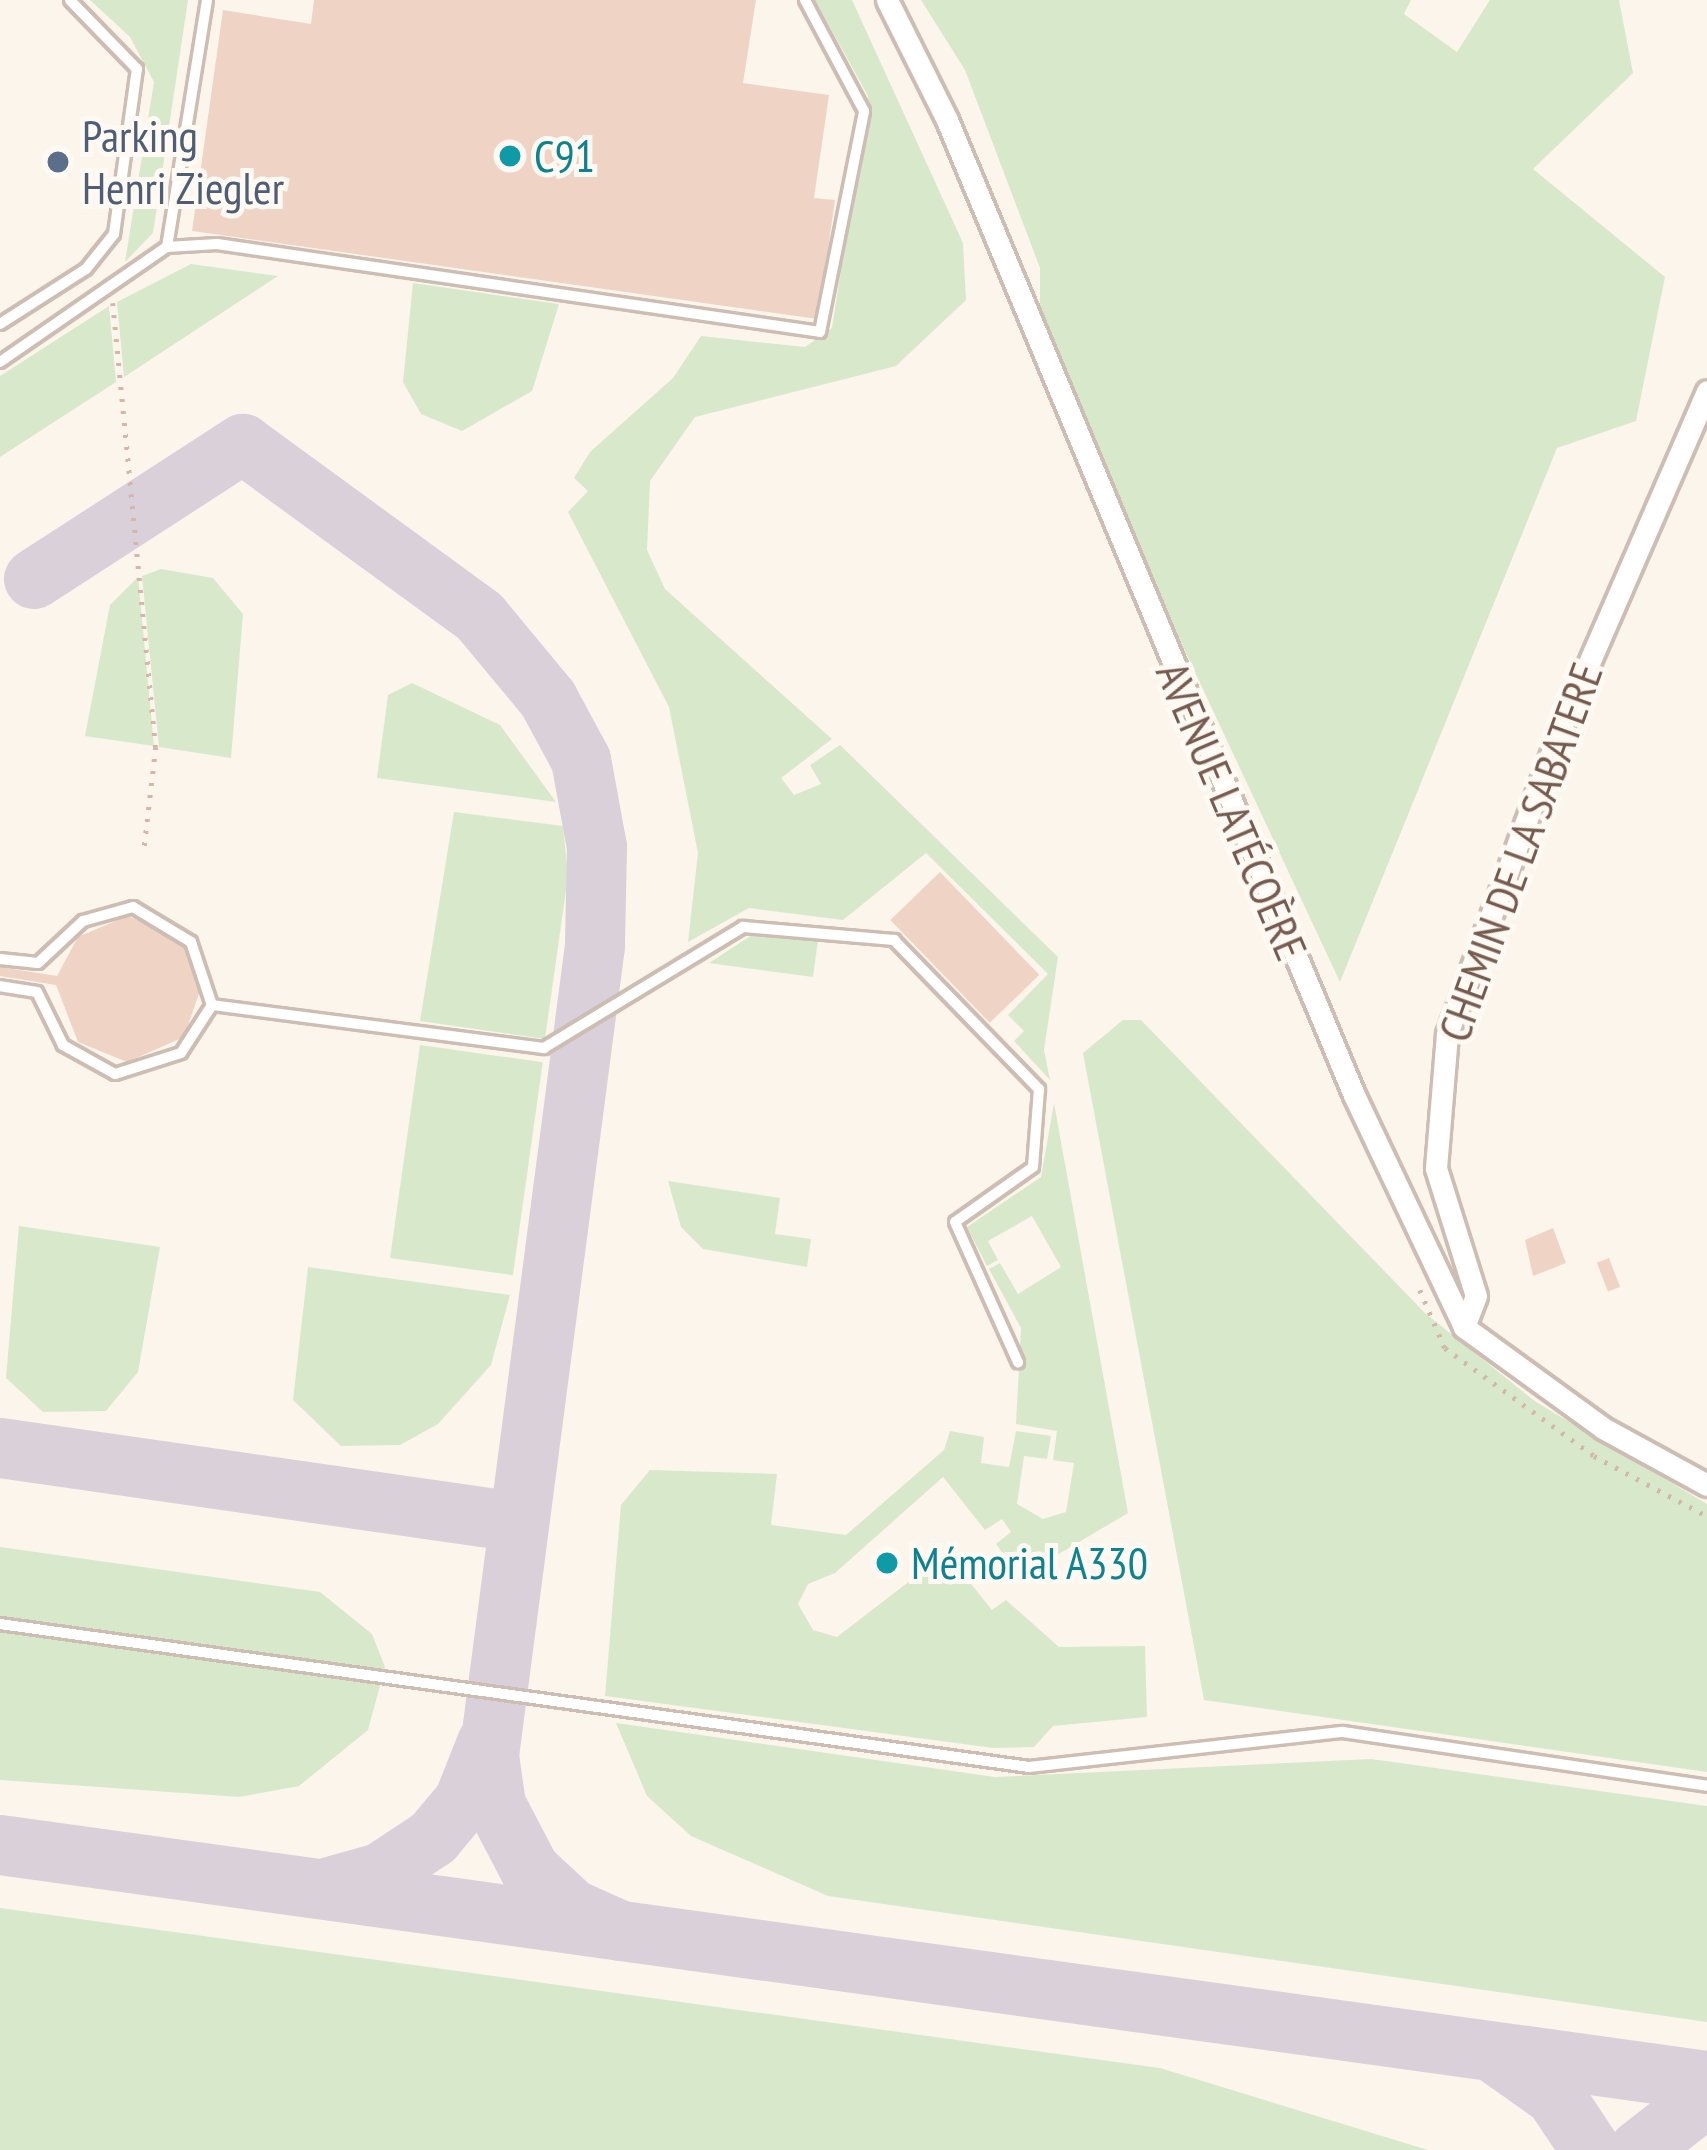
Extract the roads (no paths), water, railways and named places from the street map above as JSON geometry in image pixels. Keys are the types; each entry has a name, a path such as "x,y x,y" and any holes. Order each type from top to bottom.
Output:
{"street":[{"name":"AVENUE LATÉCOÈRE","path":"887,0 1199,740 1464,1327 1603,1428 1707,1485"},
{"name":"CHEMIN DE LA SABATERE","path":"1464,1327 1476,1296 1436,1168 1447,1034 1562,725 1707,391"}],"lane":[{"path":"0,323 86,268 114,234 137,69 70,0"},
{"path":"167,247 207,0"},
{"path":"0,362 112,290 167,247 217,244 820,332 864,111 806,0"},
{"path":"0,958 38,963 83,921 133,908 191,942 212,1005"},
{"path":"212,1005 544,1048 743,927 894,940 1039,1089 1033,1167 955,1222 1018,1362"},
{"path":"0,986 37,992 63,1045 115,1074 181,1053 212,1005"},
{"path":"0,1624 1029,1767 1343,1732 1707,1786"}],"place":[{"name":"C91","path":"510,156"},
{"name":"Parking Henri Ziegler","path":"58,162"},
{"name":"Mémorial A330","path":"887,1563"}]}
